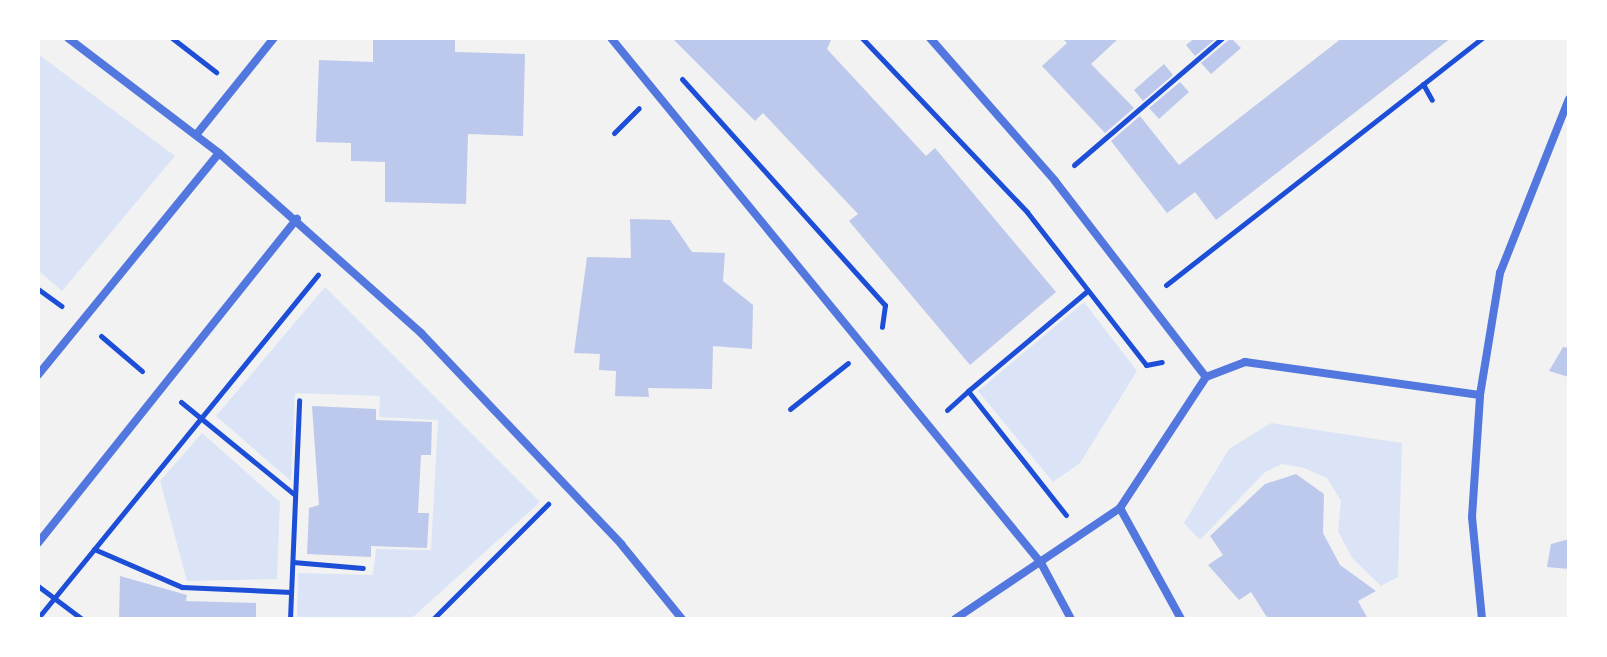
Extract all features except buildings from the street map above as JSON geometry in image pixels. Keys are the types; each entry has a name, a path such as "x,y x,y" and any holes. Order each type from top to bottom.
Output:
{"street":[{"path":"68,38 219,153 335,254 566,486 682,619"},
{"path":"196,135 274,38"},
{"path":"611,38 1041,563 1071,619"},
{"path":"930,38 1055,181 1206,377"},
{"path":"1482,619 1472,517 1480,395 1500,273 1569,99"},
{"path":"38,375 219,153"},
{"path":"38,543 297,219"},
{"path":"955,619 1120,508 1206,377 1245,362 1480,395"},
{"path":"1120,508 1181,619"}],"path":[{"path":"172,38 236,87"},
{"path":"862,38 1027,212 1086,292 1146,365 1190,357"},
{"path":"1055,181 1222,38"},
{"path":"1147,301 1482,38"},
{"path":"678,74 885,305 882,328 867,348 790,409"},
{"path":"1423,83 1432,100"},
{"path":"38,618 335,254"},
{"path":"938,398 947,410 1086,292"},
{"path":"882,328 891,340"},
{"path":"968,391 1082,535"},
{"path":"290,619 299,400"},
{"path":"433,619 566,486"},
{"path":"94,549 182,587 291,592"},
{"path":"293,562 363,568"},
{"path":"38,586 82,619"}],"shaded area":[{"path":"38,54 175,156 62,291 38,270"},
{"path":"325,287 540,502 411,619 297,619 298,573 373,575 376,549 431,550 438,420 379,417 380,396 295,393 291,481 216,416"},
{"path":"1084,302 1137,371 1080,463 1053,482 978,391"},
{"path":"1271,423 1402,443 1398,577 1381,586 1352,558 1338,531 1341,501 1327,478 1304,468 1282,464 1265,472 1200,540 1184,523 1229,449"},
{"path":"202,433 280,502 277,579 187,581 160,481"}]}
